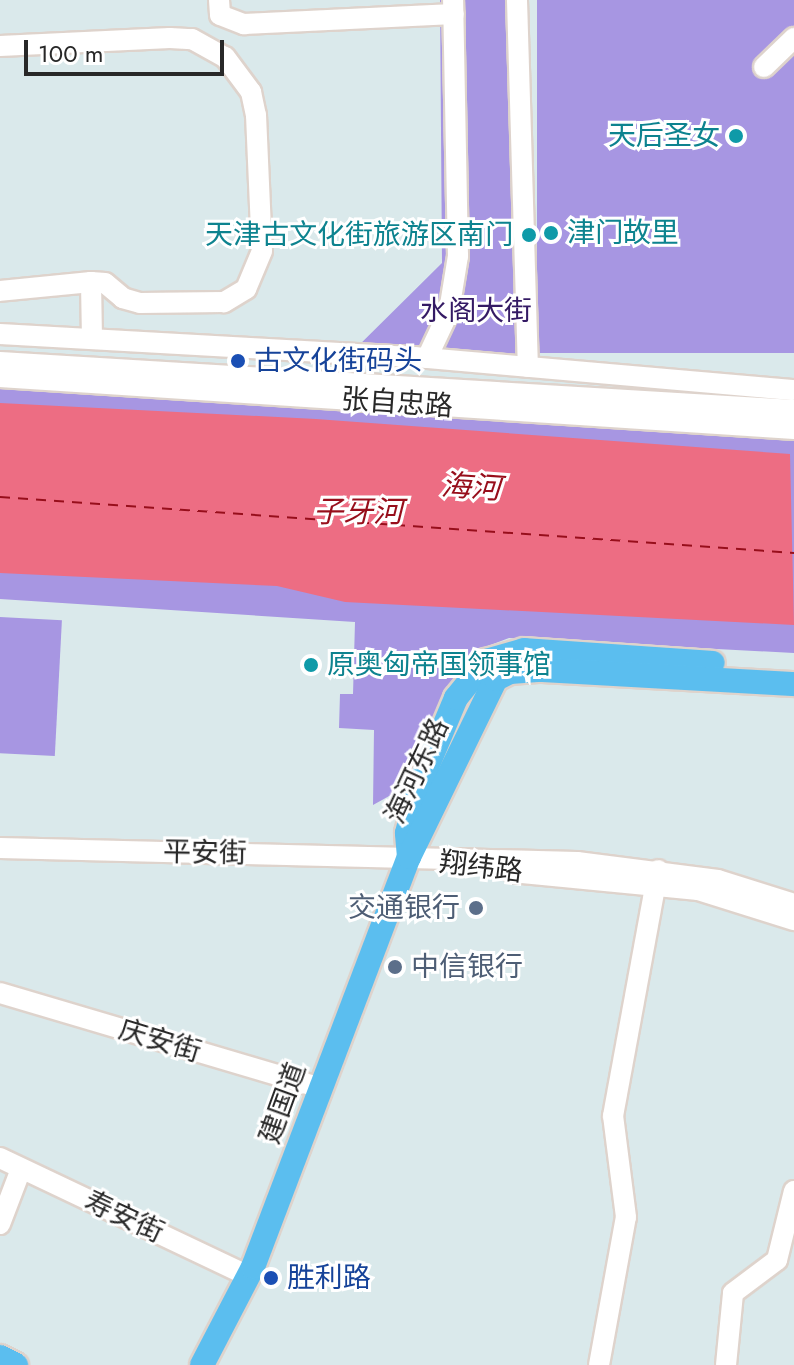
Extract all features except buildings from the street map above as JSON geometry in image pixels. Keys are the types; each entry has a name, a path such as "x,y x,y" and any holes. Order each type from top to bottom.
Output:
{"main road":[{"name":"海河东路","path":"409,857 407,833 419,786 456,698 486,661 524,650 794,668"},
{"name":"海河东路","path":"409,857 485,694 510,672 794,684"},
{"name":"建国道","path":"202,1365 249,1276 409,857"},
{"path":"0,1357 16,1365"}],"street":[{"path":"219,0 220,15 244,24 454,7 458,256 449,311 427,358"},
{"path":"517,0 528,367"},
{"path":"764,67 794,38"},
{"path":"0,46 192,39 237,67 251,92 262,251 246,289 224,302 140,303 123,298 105,283 91,282 0,291"},
{"path":"91,282 92,337"},
{"path":"0,334 427,358 794,390"},
{"name":"张自忠路","path":"0,362 794,410"},
{"name":"张自忠路","path":"0,377 794,429"},
{"name":"平安街","path":"0,848 409,857"},
{"name":"翔纬路","path":"409,857 469,868 657,877 744,886 794,904"},
{"path":"599,1365 626,1217 613,1116 657,877"},
{"name":"翔纬路","path":"657,877 748,902 794,920"},
{"name":"庆安街","path":"0,993 320,1088"},
{"name":"寿安街","path":"0,1158 249,1276"},
{"path":"0,1224 21,1169"},
{"path":"726,1365 733,1293 777,1260 794,1191"}],"green space":[{"name":"水阁大街","path":"440,0 528,0 535,375 345,359 442,263"},
{"path":"537,0 794,0 794,353 537,353"},
{"name":"子牙河","path":"0,388 794,439 794,653 509,638 485,647 460,668 391,795 373,805 374,730 339,728 340,694 353,694 355,622 0,599"},
{"path":"0,617 62,620 55,756 0,753"}],"water":[{"name":"子牙河","path":"0,403 316,419 790,454 794,625 345,602 277,586 0,573"}],"ferry route":[{"path":"0,497 794,553"}],"place":[{"name":"天后圣女","path":"736,136"},
{"name":"津门故里","path":"551,233"},
{"name":"天津古文化街旅游区南门","path":"529,235"},
{"name":"古文化街码头","path":"238,361"},
{"name":"原奥匈帝国领事馆","path":"311,665"},
{"name":"交通银行","path":"476,908"},
{"name":"中信银行","path":"395,967"},
{"name":"胜利路","path":"271,1278"}],"water label":[{"name":"海河","path":"471,487"}]}
